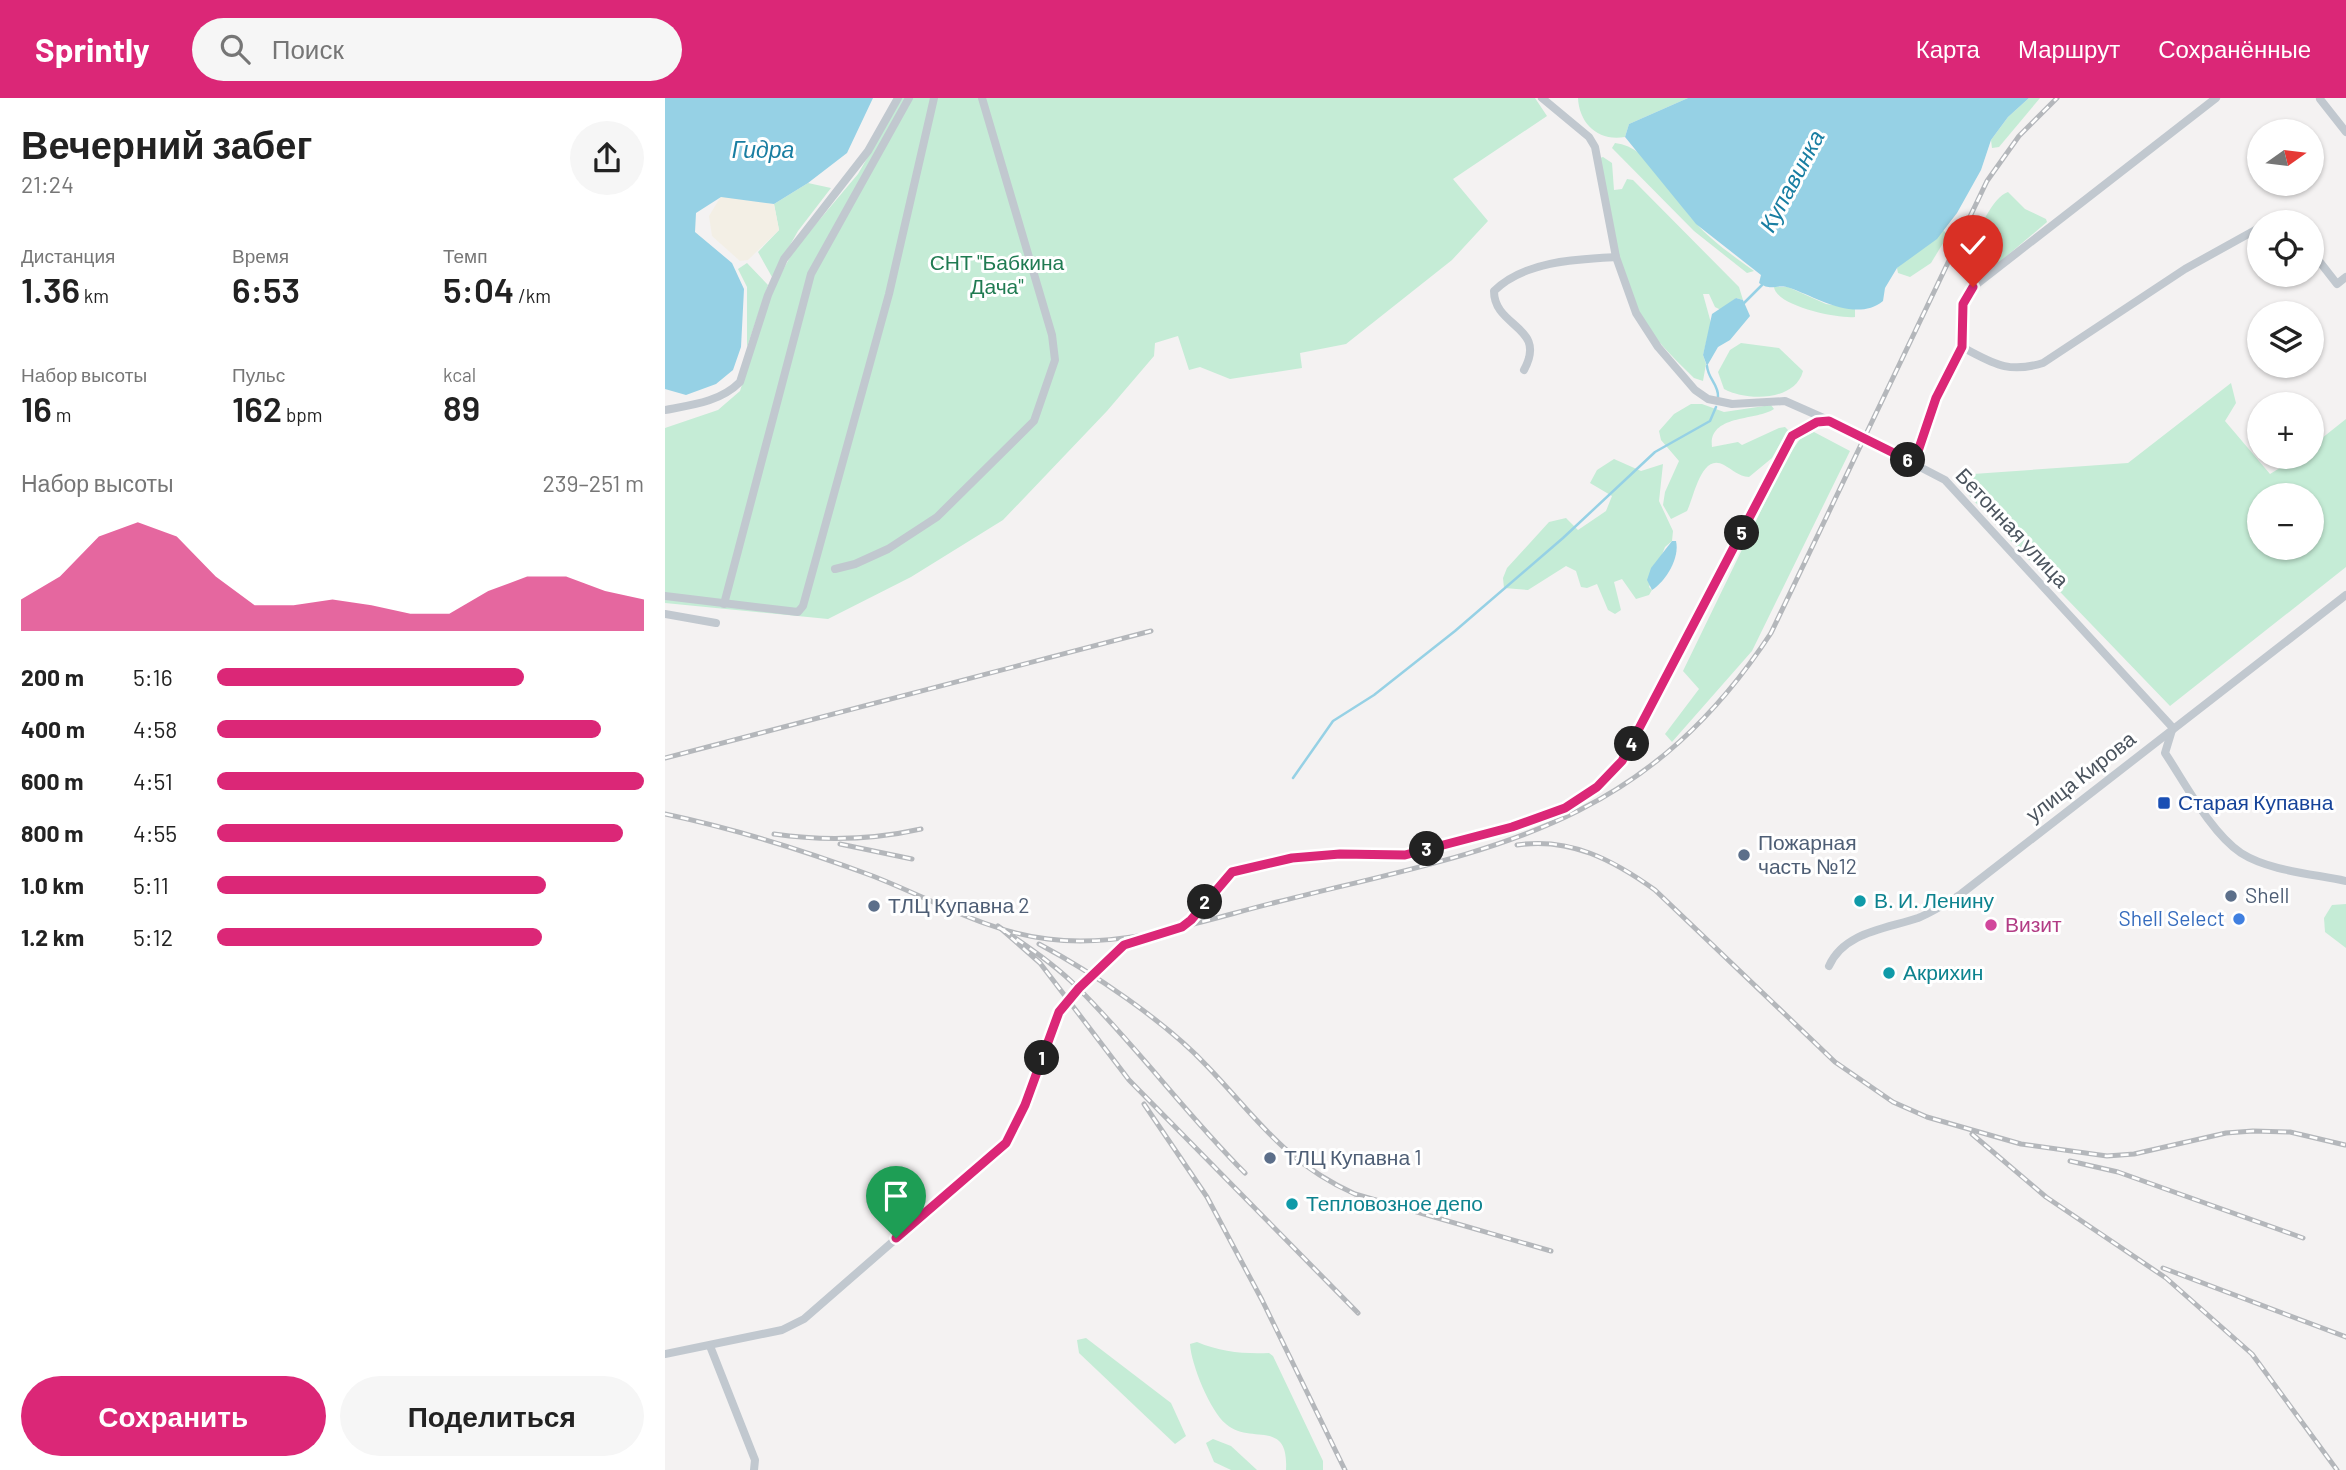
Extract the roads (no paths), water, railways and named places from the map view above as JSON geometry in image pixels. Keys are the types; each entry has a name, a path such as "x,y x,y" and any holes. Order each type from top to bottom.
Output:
{"street":[{"path":"665,410 712,400 730,391 740,382 768,295 783,259 869,151 898,98"},
{"path":"724,604 811,274 909,98"},
{"path":"665,596 798,612 803,606 889,294 934,98"},
{"path":"835,569 855,565 888,549 937,517 1034,421 1055,360 1052,335 982,98"},
{"name":"Бетонная улица","path":"1542,98 1589,136 1595,147 1616,257 1643,327 1703,397 1732,404 1785,401 1935,473 1954,489 2173,728"},
{"path":"1914,463 1936,398 1962,347 1963,304 1973,287 2216,98"},
{"path":"2320,99 2346,132"},
{"path":"1962,347 2004,368 2043,363 2185,269 2247,235"},
{"path":"1524,370 1532,356 1529,340 1498,307 1494,291 1519,275 1564,261 1616,257"},
{"path":"2324,267 2337,284 2346,277"},
{"path":"665,1354 782,1330 804,1319 991,1159 1017,1125 1059,1012 1079,988 1124,945 1182,927 1232,872 1257,864 1340,854 1405,855 1512,827 1565,808 1597,787 1622,761 1786,444 1804,427 1829,421"},
{"name":"улица Кирова","path":"1829,966 1838,951 1849,941 1918,918 1950,901 2346,595"},
{"path":"665,614 716,623"},
{"path":"2173,728 2165,753 2235,848 2269,864 2346,881"},
{"path":"710,1346 755,1460 754,1470"}],"water":[{"name":"Гидра","path":"665,98 873,98 847,153 808,183 774,204 721,197 696,213 695,232 732,263 744,289 741,347 733,370 716,384 686,395 665,389"},
{"name":"Купавинка","path":"1688,98 2029,98 2008,117 1991,140 1981,170 1957,213 1937,239 1897,268 1885,288 1883,301 1861,310 1836,306 1785,287 1767,287 1759,283 1761,275 1696,224 1625,137 1629,124"},
{"path":"1736,298 1743,300 1750,316 1730,340 1718,347 1707,366 1703,355 1712,314"},
{"path":"1672,541 1676,541 1677,548 1674,562 1667,575 1652,590 1647,580 1651,568"}],"waterway":[{"path":"1742,305 1762,285"},
{"path":"1707,366 1718,397"},
{"path":"1293,778 1333,721 1374,695 1455,631 1563,538 1655,452 1710,421 1716,407"}],"railway":[{"path":"665,814 743,833 820,857 1002,929 1048,939 1077,941 1135,936 1193,924 1425,865 1492,846 1555,822 1613,791 1669,751 1721,699 1771,633 1987,181 2019,136 2057,98"},
{"path":"665,758 1151,631"},
{"path":"774,834 847,838 921,829"},
{"path":"840,844 912,859"},
{"path":"1517,845 1555,844 1573,848 1607,860 1639,879 1655,890 1835,1062 1893,1102 1927,1117 2021,1144 2107,1156 2134,1154 2226,1133 2253,1131 2290,1132 2345,1145"},
{"path":"1245,1173 1079,989 1050,963 998,926 1040,963 1129,1080 1358,1313"},
{"path":"1039,944 1105,983 1171,1032 1207,1066 1273,1138 1309,1168 1330,1181 1355,1194 1551,1251"},
{"path":"1144,1104 1207,1197 1262,1300 1345,1470"},
{"path":"1972,1134 2046,1197 2166,1278 2252,1354 2337,1470"},
{"path":"2070,1161 2118,1172 2303,1238"},
{"path":"2163,1268 2346,1337"}],"place":[{"name":"Старая Купавна","path":"2164,803"},
{"name":"Пожарная часть №12","path":"1744,855"},
{"name":"Shell","path":"2231,896"},
{"name":"В. И. Ленину","path":"1860,901"},
{"name":"ТЛЦ Купавна 2","path":"874,906"},
{"name":"Shell Select","path":"2239,919"},
{"name":"Визит","path":"1991,925"},
{"name":"Акрихин","path":"1889,973"},
{"name":"ТЛЦ Купавна 1","path":"1270,1158"},
{"name":"Тепловозное депо","path":"1292,1204"}],"park label":[{"name":"СНТ \"Бабкина Дача\"","path":"997,275"}]}
